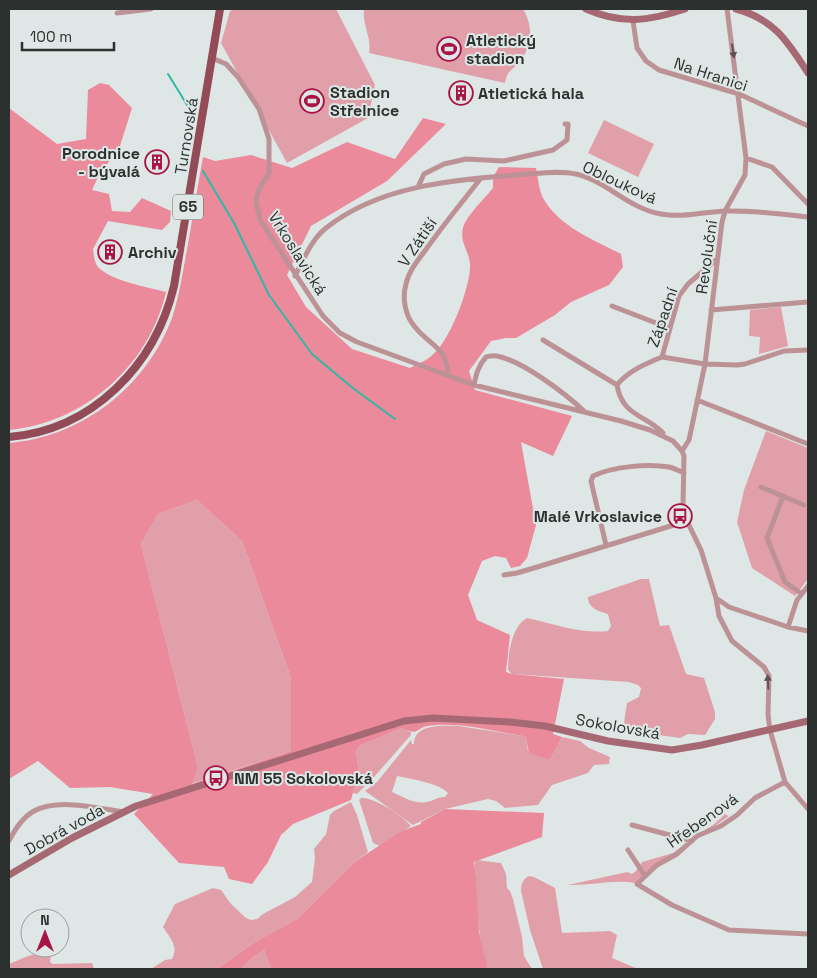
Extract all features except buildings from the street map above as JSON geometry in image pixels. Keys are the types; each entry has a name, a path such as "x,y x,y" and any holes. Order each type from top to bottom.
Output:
{"main road":[{"name":"Turnovská","path":"9,437 49,429 88,411 107,398 123,382 147,351 165,317 174,286 220,9"}],"street":[{"path":"117,13 151,9"},
{"path":"586,9 615,19 633,21 685,9"},
{"name":"Revoluční","path":"682,451 689,440 705,364 722,222 725,211 745,175 746,158 727,9"},
{"path":"736,9 760,18 778,31 792,47 808,73"},
{"name":"Na Hranici","path":"633,21 637,48 646,61 659,70 738,94 808,126"},
{"name":"Vrkoslavická","path":"212,58 226,64 238,78 259,110 269,139 269,173 258,191 256,201 260,220 323,316 340,333 357,342 474,385 586,412 650,430 667,437 676,443 682,451"},
{"path":"418,187 424,174 444,164 466,158 504,161 553,150 567,140 568,124 565,124"},
{"path":"746,158 772,167 808,204"},
{"name":"Oblouková","path":"296,276 313,242 325,229 354,208 388,195 418,187 482,178 563,172 594,181 633,205 661,214 682,215 725,211 763,211 808,217"},
{"name":"V Zátiší","path":"448,375 448,362 444,355 414,327 406,310 404,296 406,283 413,267 439,231 482,178"},
{"name":"Západní","path":"617,385 638,367 662,358 679,296 688,284 716,260"},
{"path":"712,310 808,302"},
{"path":"612,306 670,328"},
{"path":"543,340 617,385 624,403 636,416 656,426 667,437"},
{"path":"662,358 705,364 745,364 784,352 808,350"},
{"name":"Vrkoslavická","path":"474,385 481,362 486,358 498,356 522,366 570,397 586,412"},
{"path":"697,400 808,444"},
{"path":"682,451 684,505 687,521 701,550 716,598 719,616 732,640 764,667 769,676 768,715 770,730 785,782 808,808"},
{"path":"606,545 590,481 593,476 604,471 647,466 669,467 684,473"},
{"path":"761,487 804,505"},
{"path":"783,496 767,538 786,582 802,594"},
{"path":"504,575 534,568 687,521"},
{"path":"788,627 797,600 808,586"},
{"path":"716,598 729,607 788,627 808,631"},
{"name":"Sokolovská","path":"123,812 136,806 389,724 420,719 510,722 545,726 608,740 672,750 808,721"},
{"name":"Hřebenová","path":"785,782 755,798 721,826 698,836 677,854 657,865 637,884 672,906 729,930 808,934"},
{"name":"Dobrá voda","path":"9,841 20,824 32,812 46,807 81,805 123,812"},
{"name":"Dobrá voda","path":"9,875 72,838 123,812"},
{"path":"632,825 692,841"},
{"path":"628,850 645,876"}],"shaded area":[{"name":"Stadion Střelnice","path":"234,9 336,9 375,85 368,118 287,163 221,43 230,11"},
{"name":"Atletický stadion","path":"364,9 523,9 529,22 529,42 524,55 509,72 505,83 369,53 370,47 364,21"},
{"path":"100,83 109,85 132,108 119,149 100,173 92,190 109,194 112,211 130,212 142,198 171,211 170,222 162,230 108,221 93,249 95,261 99,268 112,277 166,292 157,319 145,344 129,366 109,386 87,403 63,416 37,425 9,430 9,108 57,144 86,139 88,90"},
{"path":"423,118 446,124 387,181 311,226 287,275 306,307 352,349 410,368 428,359 437,350 457,316 469,278 470,262 463,239 463,228 472,213 493,188 493,177 499,167 536,168 543,198 558,217 588,238 621,254 623,267 609,285 571,302 555,315 516,338 491,341 469,371 475,390 572,416 553,456 521,442 536,525 527,558 520,566 511,568 506,558 495,556 482,561 468,595 477,620 510,635 506,672 564,679 553,734 562,737 550,760 529,753 526,738 523,736 475,727 451,725 427,726 414,732 402,728 359,746 356,752 359,772 351,800 293,824 281,835 268,862 252,884 229,879 224,867 179,863 134,814 153,794 110,787 70,788 38,761 9,779 9,443 36,439 62,431 86,419 108,404 146,366 161,343 172,318 182,279 203,157 215,161 251,155 292,168 347,142 395,159","holes":["197,500 242,541 291,678 291,751 192,784 198,767 141,544 158,514"]},
{"path":"604,120 654,144 638,177 588,153"},
{"path":"781,307 788,346 759,354 760,337 749,336 750,310"},
{"path":"766,431 808,448 808,579 795,596 752,568 737,522 744,490"},
{"path":"197,500 242,541 291,678 291,751 191,784 198,767 141,544 158,514"},
{"path":"641,579 649,579 660,626 669,625 686,674 704,678 715,712 715,719 705,735 688,734 680,738 639,732 628,734 624,723 627,703 639,697 641,688 629,682 512,674 508,670 510,648 514,633 527,618 578,630 608,631 611,626 608,614 592,606 588,601 588,597"},
{"path":"459,726 523,736 526,738 528,751 550,760 562,737 580,741 589,748 610,757 609,764 594,765 588,773 552,785 538,805 505,808 496,801 488,799 445,809 413,825 365,791 377,782 411,740 412,744 414,744 415,737 419,732 431,727","holes":["397,776 432,784 448,793 445,797 422,803 409,800 392,792"]},
{"path":"402,728 411,732 411,735 357,794 353,793 359,772 356,752 359,746"},
{"path":"361,798 388,808 402,817 411,826 380,846 373,843 359,800"},
{"path":"351,802 368,852 357,860 297,919 255,942 217,969 151,969 165,960 172,959 174,954 173,942 163,927 175,904 213,888 221,890 231,904 246,918 251,920 257,919 295,897 312,882 315,858 314,849 326,834 330,815"},
{"path":"711,808 729,816 635,883 618,882 568,885 627,872 632,874 642,862 673,853 724,815"},
{"path":"445,809 544,813 542,837 474,862 479,932 488,969 271,969 264,950 240,969 217,969 255,942 297,919 357,860 402,831 421,824 421,822"},
{"path":"476,860 501,863 506,874 507,888 513,899 522,937 524,956 532,969 488,969 479,925"},
{"path":"529,876 555,888 562,933 610,931 617,935 612,958 638,969 543,969 530,930 521,891 523,882"},
{"path":"264,950 271,969 240,969 252,958"},
{"path":"23,958 51,958 50,962 53,964 92,963 94,969 9,969 9,964"}],"waterway":[{"path":"168,74 194,116"},
{"path":"203,171 234,223 269,295 312,354 354,389 395,419"}],"place":[{"name":"Atletický stadion","path":"449,49"},
{"name":"Atletická hala","path":"461,93"},
{"name":"Stadion Střelnice","path":"312,101"},
{"name":"Porodnice - bývalá","path":"157,162"},
{"name":"Archiv","path":"110,252"},
{"name":"Malé Vrkoslavice","path":"680,516"},
{"name":"NM 55 Sokolovská","path":"216,778"}]}
